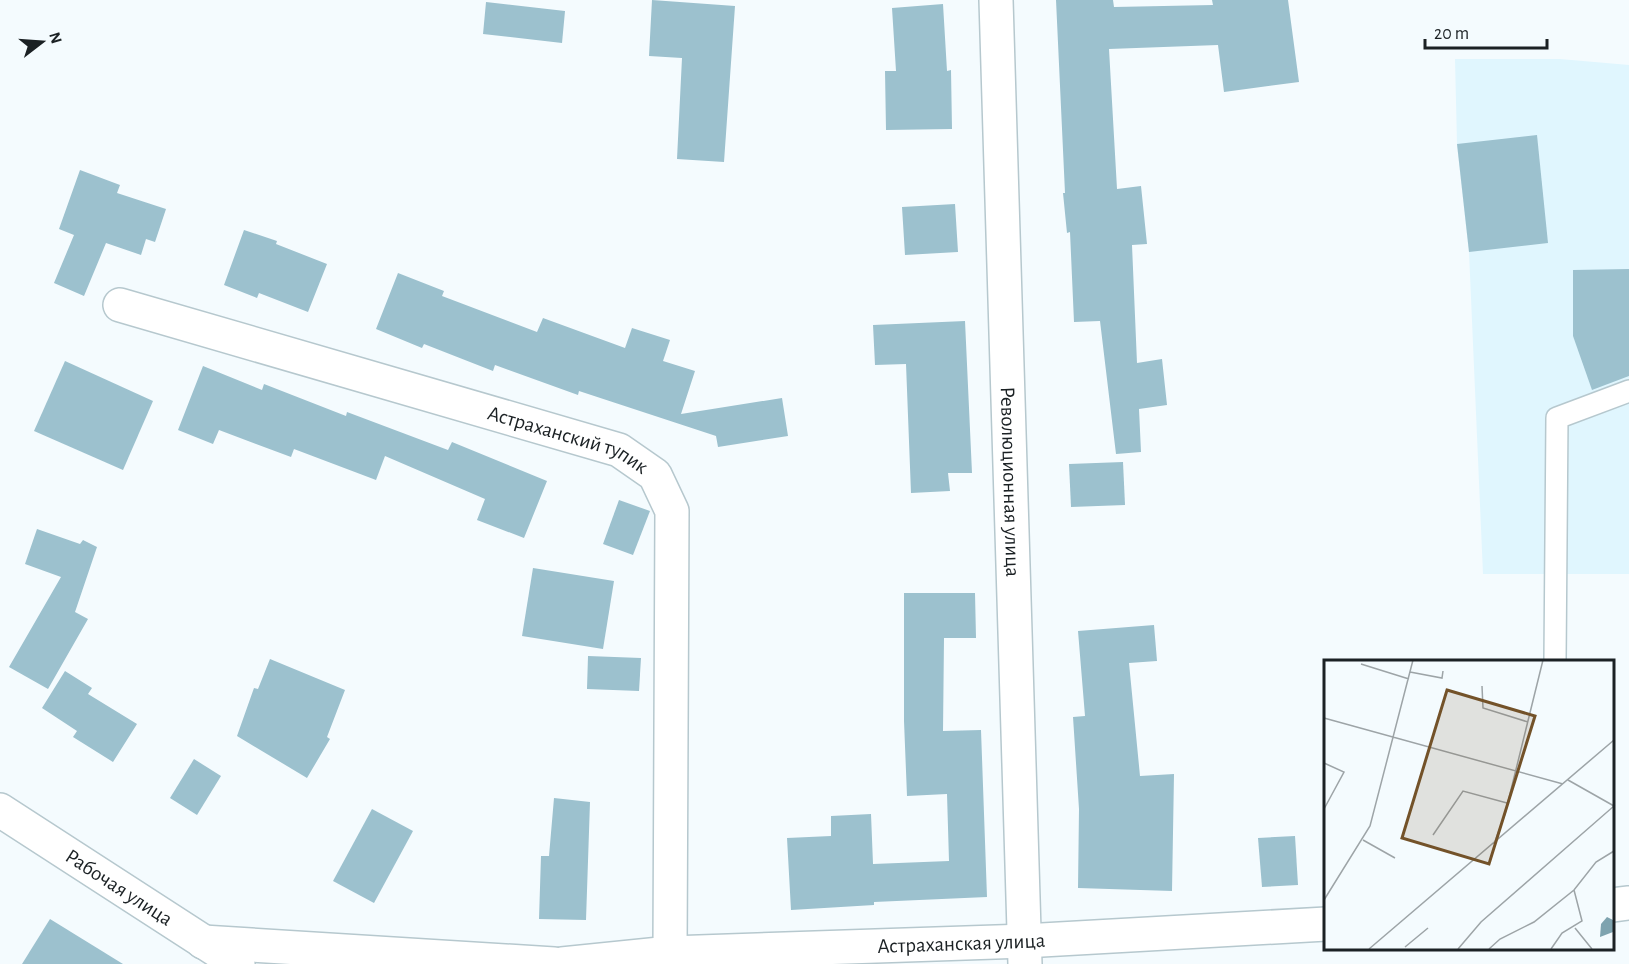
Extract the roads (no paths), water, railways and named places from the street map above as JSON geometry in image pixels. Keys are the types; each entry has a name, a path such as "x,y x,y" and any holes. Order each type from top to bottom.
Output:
{"street":[{"name":"Революционная улица","path":"996,0 1024,952"},
{"name":"Астраханский тупик","path":"120,305 619,450 655,475 672,511 670,953"},
{"name":"Рабочая улица","path":"0,810 238,964"},
{"path":"1614,905 1629,903"},
{"name":"Астраханская улица","path":"562,964 670,953 1024,952 1324,924"},
{"path":"202,942 554,964"}],"lane":[{"path":"1555,660 1557,418 1629,392"}]}
